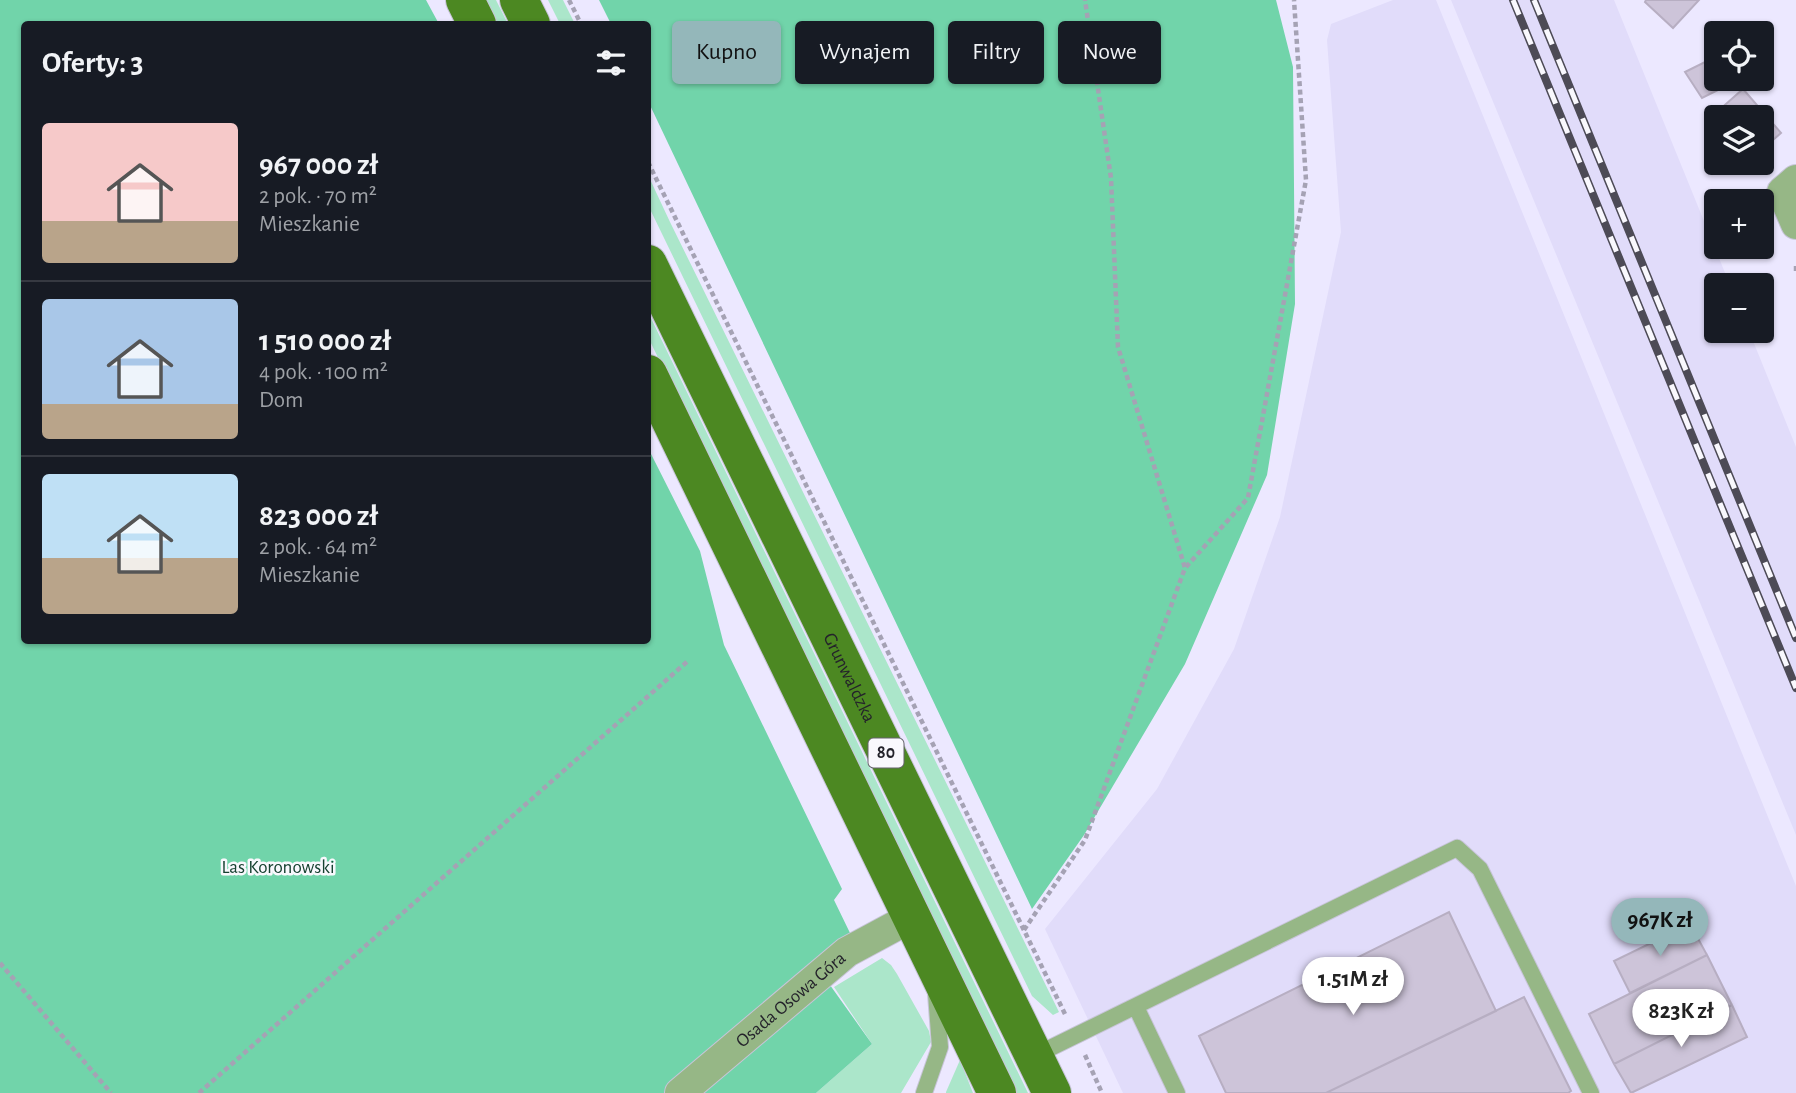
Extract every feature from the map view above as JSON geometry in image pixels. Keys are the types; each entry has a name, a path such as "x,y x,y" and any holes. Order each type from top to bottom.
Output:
{"main road":[{"path":"465,0 476,21"},
{"path":"519,0 530,21"},
{"name":"Grunwaldzka","path":"651,270 1052,1093"},
{"name":"80","path":"651,380 997,1093"}],"street":[{"path":"1789,186 1796,224"},
{"name":"Osada Osowa Góra","path":"680,1093 847,952 912,917"}],"lane":[{"path":"1034,1056 1457,848 1480,869 1591,1093"},
{"path":"924,1093 940,1047 934,963"},
{"path":"1136,1007 1177,1093"}],"path":[{"path":"569,0 580,21"},
{"path":"1085,0 1111,178 1118,347 1185,568"},
{"path":"1024,930 1085,840 1185,568 1248,498 1306,180 1294,0"},
{"path":"651,168 1102,1093"},
{"path":"1796,266 1796,273"},
{"path":"199,1093 689,660"},
{"path":"0,963 111,1093"}],"shaded area":[{"path":"1393,0 1436,0 1796,886 1796,1093 1123,1093 1045,929 1157,789 1234,649 1280,517 1341,232 1327,40 1331,24"},
{"path":"1451,0 1614,0 1704,221 1704,259 1719,259 1725,273 1704,273 1704,343 1754,343 1796,447 1796,835"}],"green space":[{"name":"Las Koronowski","path":"0,0 426,0 437,21 21,21 21,644 651,644 651,454 700,551 724,645 842,889 834,900 850,933 815,964 872,1044 816,1093 0,1093"},
{"path":"484,0 496,0 506,21 494,21"},
{"path":"548,0 563,0 574,21 558,21"},
{"path":"599,0 1276,0 1293,67 1295,304 1267,475 1185,664 1084,835 1032,909 651,107 651,21 610,21"},
{"path":"651,181 1059,1012 1053,1015 1032,996 651,211"},
{"path":"651,318 1028,1093 1016,1093 651,343"},
{"path":"882,958 897,974 929,1031 931,1042 901,1093 816,1093 872,1044 834,987"},
{"path":"960,1060 973,1093 946,1093 946,1092"}],"building":[{"path":"1699,0 1673,28 1645,2"},
{"path":"1704,62 1704,91 1716,91 1702,98 1685,72"},
{"path":"1741,91 1745,91 1757,105 1725,105"},
{"path":"1774,125 1781,133 1774,139"},
{"path":"1449,912 1496,1011 1326,1093 1226,1093 1199,1036"},
{"path":"1690,924 1707,955 1630,993 1614,961"},
{"path":"1707,955 1732,1005 1614,1064 1589,1014"},
{"path":"1524,997 1571,1091 1568,1093 1326,1093"},
{"path":"1732,1005 1747,1037 1631,1093 1614,1064"}],"railway":[{"path":"1513,0 1796,688"},
{"path":"1534,0 1796,638"}]}
